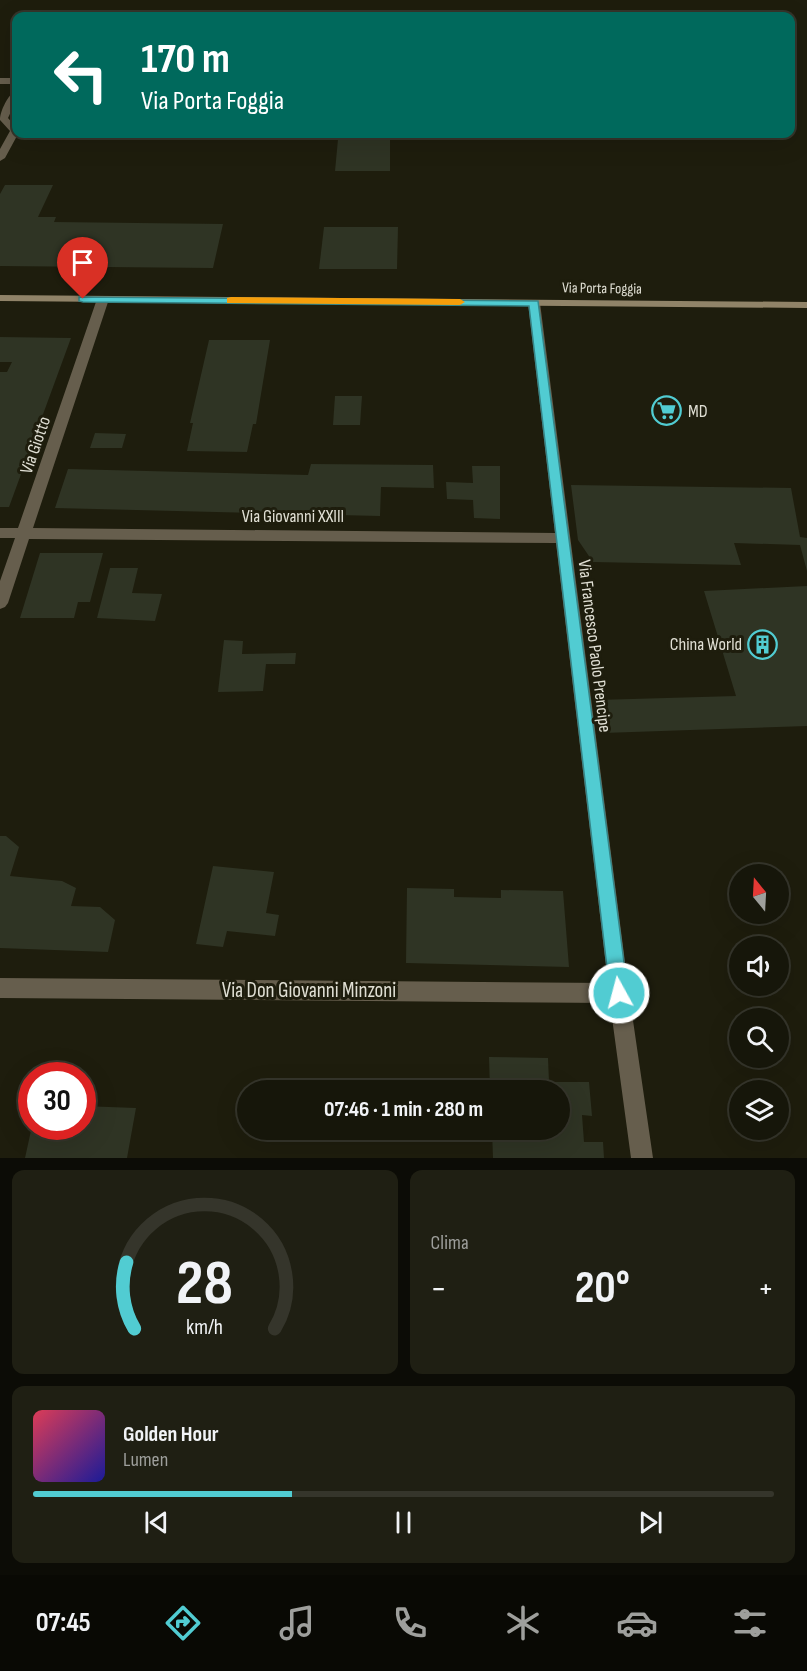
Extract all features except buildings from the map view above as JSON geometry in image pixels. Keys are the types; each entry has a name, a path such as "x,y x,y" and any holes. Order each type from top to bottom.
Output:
{"main road":[{"name":"Via Porta Foggia","path":"0,298 807,305"}],"street":[{"path":"12,101 3,118 12,128"},
{"path":"0,158 12,136"},
{"name":"Via Giotto","path":"0,603 104,299"},
{"name":"Via Francesco Paolo Prencipe","path":"534,303 619,993 642,1158"},
{"name":"Via Giovanni XXIII","path":"0,533 562,538"},
{"name":"Via Don Giovanni Minzoni","path":"0,988 619,993"}],"slow traffic":[{"path":"231,300 460,302"}],"place":[{"name":"MD","path":"667,411"},
{"name":"China World","path":"763,644"}],"route":[{"path":"83,299 534,303 619,993"}]}
